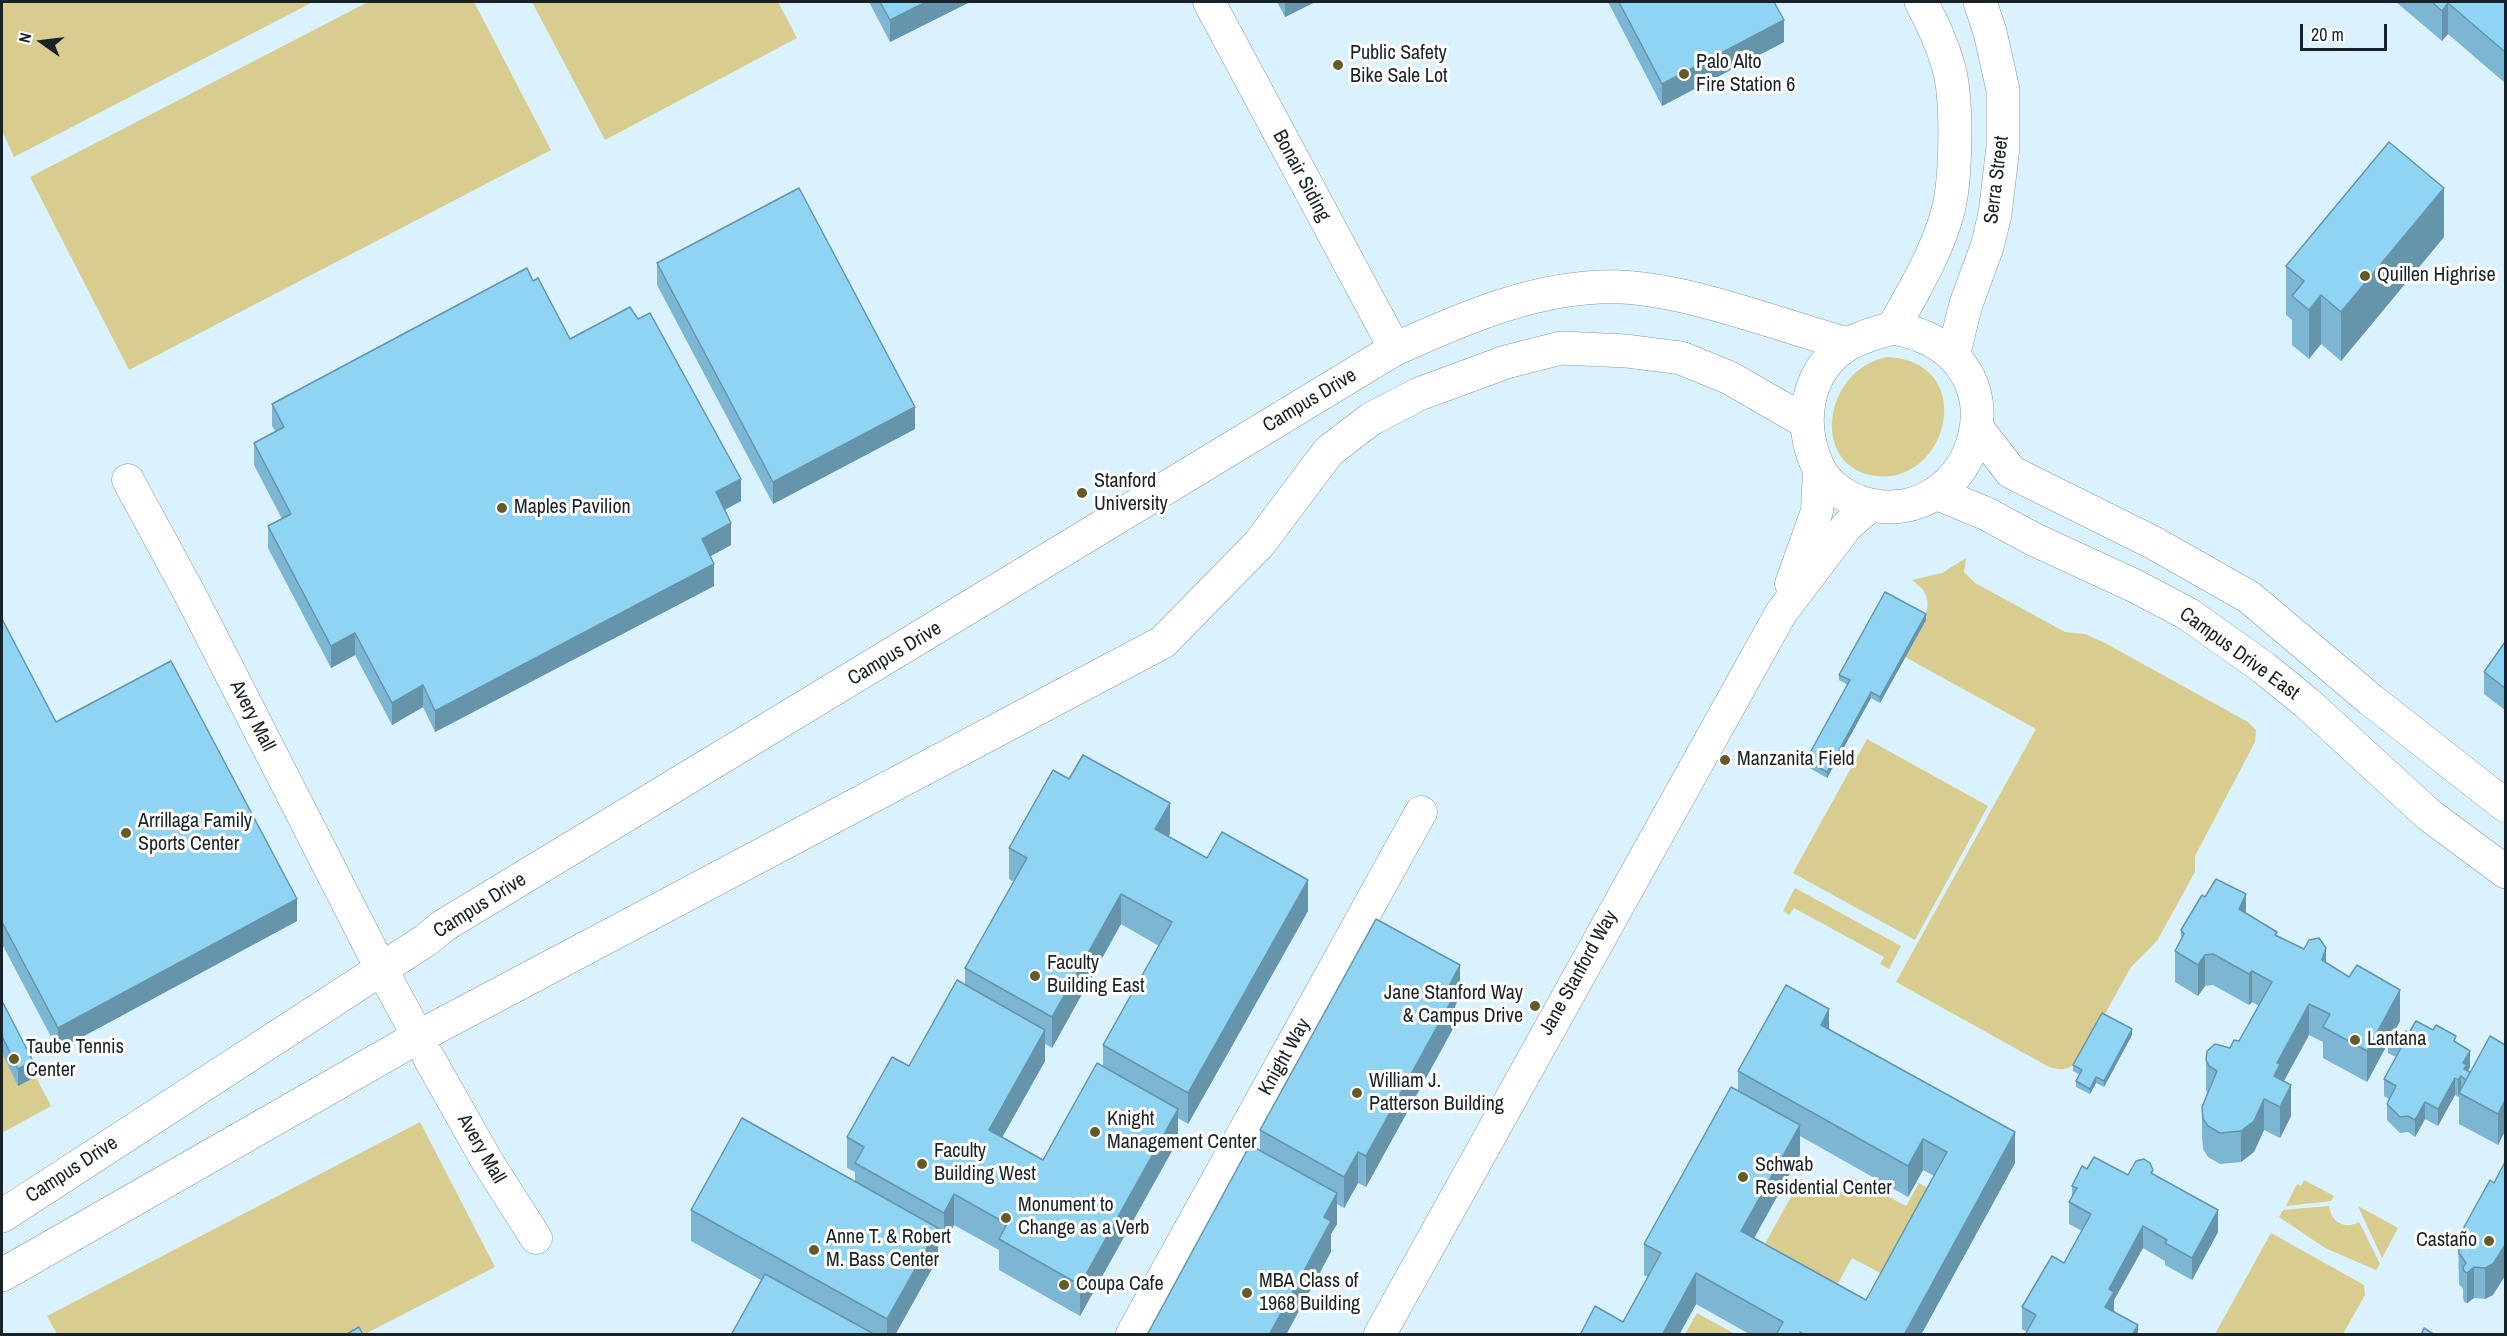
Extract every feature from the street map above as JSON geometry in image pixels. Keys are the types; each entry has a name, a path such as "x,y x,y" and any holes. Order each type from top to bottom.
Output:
{"street":[{"name":"Bonair Siding","path":"1209,2 1395,349"},
{"path":"1893,328 1918,282 1939,234 1948,207 1953,175 1954,112 1949,65 1921,2"},
{"name":"Serra Street","path":"1953,356 1966,304 1987,247 1995,214 2003,147 2003,90 1990,32 1980,2"},
{"name":"Campus Drive","path":"2,1216 426,940 443,926 1395,349 1460,320 1520,300 1566,290 1622,287 1688,297 1848,344"},
{"name":"Jane Stanford Way","path":"1893,328 1916,332 1935,341 1965,370 1977,407 1977,428 1971,452 1957,474 1936,493 1905,505 1871,505 1838,492 1820,471 1810,449 1806,422 1811,390 1819,375 1835,355 1848,344 1867,335 1893,328"},
{"path":"2,1275 418,1037 1163,642 1259,544 1329,451 1371,419 1419,394 1506,362 1561,348 1626,351 1681,358 1696,363 1730,378 1806,422"},
{"path":"1977,428 2011,472 2151,542 2249,597 2371,700 2505,806"},
{"name":"Jane Stanford Way","path":"1780,613 1817,511 1820,471"},
{"name":"Avery Mall","path":"128,480 193,600 373,953"},
{"name":"Campus Drive East","path":"1936,493 1987,514 2033,539 2188,614 2273,675 2307,703 2428,815 2505,872"},
{"name":"Jane Stanford Way","path":"1380,1335 1780,613 1847,526 1871,505"},
{"name":"Knight Way","path":"1132,1335 1421,812"},
{"path":"388,981 414,1029"},
{"name":"Avery Mall","path":"429,1058 487,1161 536,1238"}],"shaded area":[{"path":"2,2 313,2 14,157 2,131"},
{"path":"368,2 474,2 551,150 129,370 30,177"},
{"path":"532,2 778,2 797,38 605,140"},
{"path":"1887,357 1916,364 1934,379 1943,399 1943,421 1936,443 1921,462 1901,474 1876,476 1855,469 1841,456 1833,438 1832,418 1838,398 1849,380 1865,366"},
{"path":"1966,558 1964,572 1975,583 2065,632 2085,634 2105,643 2248,722 2256,730 2255,742 2195,856 2195,872 2157,941 2131,967 2080,1059 2066,1069 2049,1067 1896,982 2036,729 1905,657 1925,620 1927,607 1925,593 1912,580 1942,573"},
{"path":"1867,739 1988,806 1915,940 1793,873"},
{"path":"1795,888 1901,946 1889,969 1880,964 1884,957 1794,908 1789,915 1783,911"},
{"name":"Taube Tennis Center","path":"2,1012 51,1106 2,1133"},
{"path":"420,1122 495,1267 365,1334 57,1334 47,1316"},
{"path":"1850,1176 1906,1206 1919,1183 1934,1192 1888,1277 1852,1258 1830,1298 1757,1258 1801,1179 1837,1198"},
{"path":"2304,1180 2334,1196 2331,1201 2286,1206 2297,1184 2301,1186"},
{"path":"2329,1206 2332,1216 2339,1223 2348,1225 2359,1222 2380,1264 2376,1270 2325,1248 2279,1217 2283,1210"},
{"path":"2358,1206 2398,1228 2382,1258"},
{"path":"2271,1233 2364,1285 2365,1295 2343,1334 2215,1334"},
{"path":"1697,1313 1735,1334 1685,1334"}],"building":[{"path":"880,2 926,2 890,20"},
{"name":"Palo Alto Fire Station 6","path":"1619,2 1774,2 1784,20 1662,84"},
{"path":"2432,2 2505,2 2505,52 2448,3 2442,11"},
{"path":"2389,142 2444,188 2341,312 2321,295 2309,310 2292,296 2304,281 2286,266"},
{"path":"799,188 915,407 773,482 657,263"},
{"name":"Maples Pavilion","path":"527,268 533,281 538,278 570,339 630,307 638,319 650,313 741,479 716,492 731,523 702,539 714,564 435,711 423,685 392,703 355,633 331,646 268,526 291,514 254,443 284,427 272,404"},
{"path":"1885,592 1926,614 1880,697 1871,692 1827,772 1806,760 1850,680 1839,675"},
{"name":"Arrillaga Family Sports Center","path":"2,619 56,722 171,661 297,899 58,1028 2,922"},
{"path":"2505,642 2505,688 2484,672"},
{"name":"Faculty Building East","path":"1083,755 1170,803 1155,829 1207,858 1222,832 1308,880 1188,1093 1103,1045 1172,922 1121,894 1052,1017 965,968 1027,858 1009,848 1053,770 1069,779"},
{"path":"2216,879 2246,894 2239,909 2277,932 2275,935 2304,949 2309,940 2319,938 2326,948 2322,960 2349,977 2357,965 2400,990 2367,1051 2323,1027 2330,1014 2309,1004 2277,1063 2280,1064 2274,1076 2291,1085 2280,1107 2264,1099 2254,1121 2241,1131 2220,1133 2208,1126 2203,1119 2202,1107 2217,1071 2209,1066 2206,1060 2207,1051 2215,1044 2230,1048 2234,1040 2239,1041 2272,982 2252,971 2249,974 2213,954 2205,955 2198,965 2175,951 2184,934 2181,930 2202,895 2205,897"},
{"name":"William J. Patterson Building","path":"1376,919 1460,965 1447,990 1455,994 1366,1156 1358,1152 1344,1177 1260,1130"},
{"name":"Faculty Building West","path":"957,980 1045,1030 989,1130 1043,1160 1097,1063 1178,1109 1080,1285 999,1239 1007,1224 954,1194 944,1213 855,1163 864,1147 847,1137 892,1057 909,1066"},
{"name":"Schwab Residential Center","path":"1786,985 1829,1009 1821,1025 2015,1132 1904,1335 1805,1335 1800,1332 1799,1335 1776,1335 1783,1322 1696,1273 1662,1335 1580,1335 1595,1306 1623,1322 1661,1253 1644,1244 1731,1087 1800,1125 1741,1231 1866,1300 1947,1152 1923,1139 1908,1166 1738,1071"},
{"path":"2,1001 33,1061 18,1069 2,1036"},
{"path":"2102,1013 2132,1029 2104,1081 2096,1077 2090,1089 2076,1081 2082,1070 2073,1065"},
{"path":"2416,1021 2433,1030 2436,1025 2456,1036 2454,1041 2470,1051 2463,1063 2467,1065 2464,1069 2470,1072 2466,1080 2461,1076 2458,1080 2455,1078 2438,1109 2425,1102 2415,1120 2408,1116 2400,1117 2387,1104 2396,1086 2384,1079 2401,1048 2397,1046 2399,1042 2388,1036 2392,1028 2403,1035 2406,1031 2409,1033"},
{"path":"2490,1036 2505,1045 2505,1103 2498,1114 2459,1093"},
{"name":"Anne T. & Robert M. Bass Center","path":"742,1118 938,1228 887,1319 691,1210"},
{"name":"MBA Class of 1968 Building","path":"1250,1145 1337,1193 1324,1217 1331,1221 1269,1335 1147,1335"},
{"path":"2094,1157 2128,1175 2136,1161 2144,1159 2150,1163 2153,1170 2151,1173 2218,1210 2192,1258 2165,1243 2167,1240 2143,1226 2109,1289 2114,1292 2105,1307 2138,1325 2132,1335 2025,1335 2036,1315 2022,1307 2052,1256 2064,1263 2091,1214 2069,1202 2077,1188 2072,1186 2082,1166 2087,1169"},
{"path":"2505,1162 2505,1245 2493,1264 2485,1268 2474,1267 2467,1273 2463,1267 2466,1263 2459,1253 2458,1238 2490,1180 2494,1183"},
{"path":"765,1274 872,1333 871,1335 731,1335"},
{"path":"359,1327 363,1335 345,1335"},
{"path":"2424,1328 2435,1335 2421,1335"}],"place":[{"name":"Public Safety Bike Sale Lot","path":"1338,65"},
{"name":"Palo Alto Fire Station 6","path":"1684,74"},
{"name":"Quillen Highrise","path":"2365,276"},
{"name":"Stanford University","path":"1082,493"},
{"name":"Maples Pavilion","path":"502,508"},
{"name":"Manzanita Field","path":"1725,760"},
{"name":"Arrillaga Family Sports Center","path":"126,833"},
{"name":"Faculty Building East","path":"1035,976"},
{"name":"Jane Stanford Way & Campus Drive","path":"1535,1006"},
{"name":"Lantana","path":"2355,1040"},
{"name":"Taube Tennis Center","path":"14,1059"},
{"name":"William J. Patterson Building","path":"1357,1093"},
{"name":"Knight Management Center","path":"1095,1132"},
{"name":"Faculty Building West","path":"922,1164"},
{"name":"Schwab Residential Center","path":"1743,1177"},
{"name":"Monument to Change as a Verb","path":"1006,1218"},
{"name":"Castaño","path":"2489,1241"},
{"name":"Anne T. & Robert M. Bass Center","path":"814,1250"},
{"name":"Coupa Cafe","path":"1064,1285"},
{"name":"MBA Class of 1968 Building","path":"1247,1293"}]}
